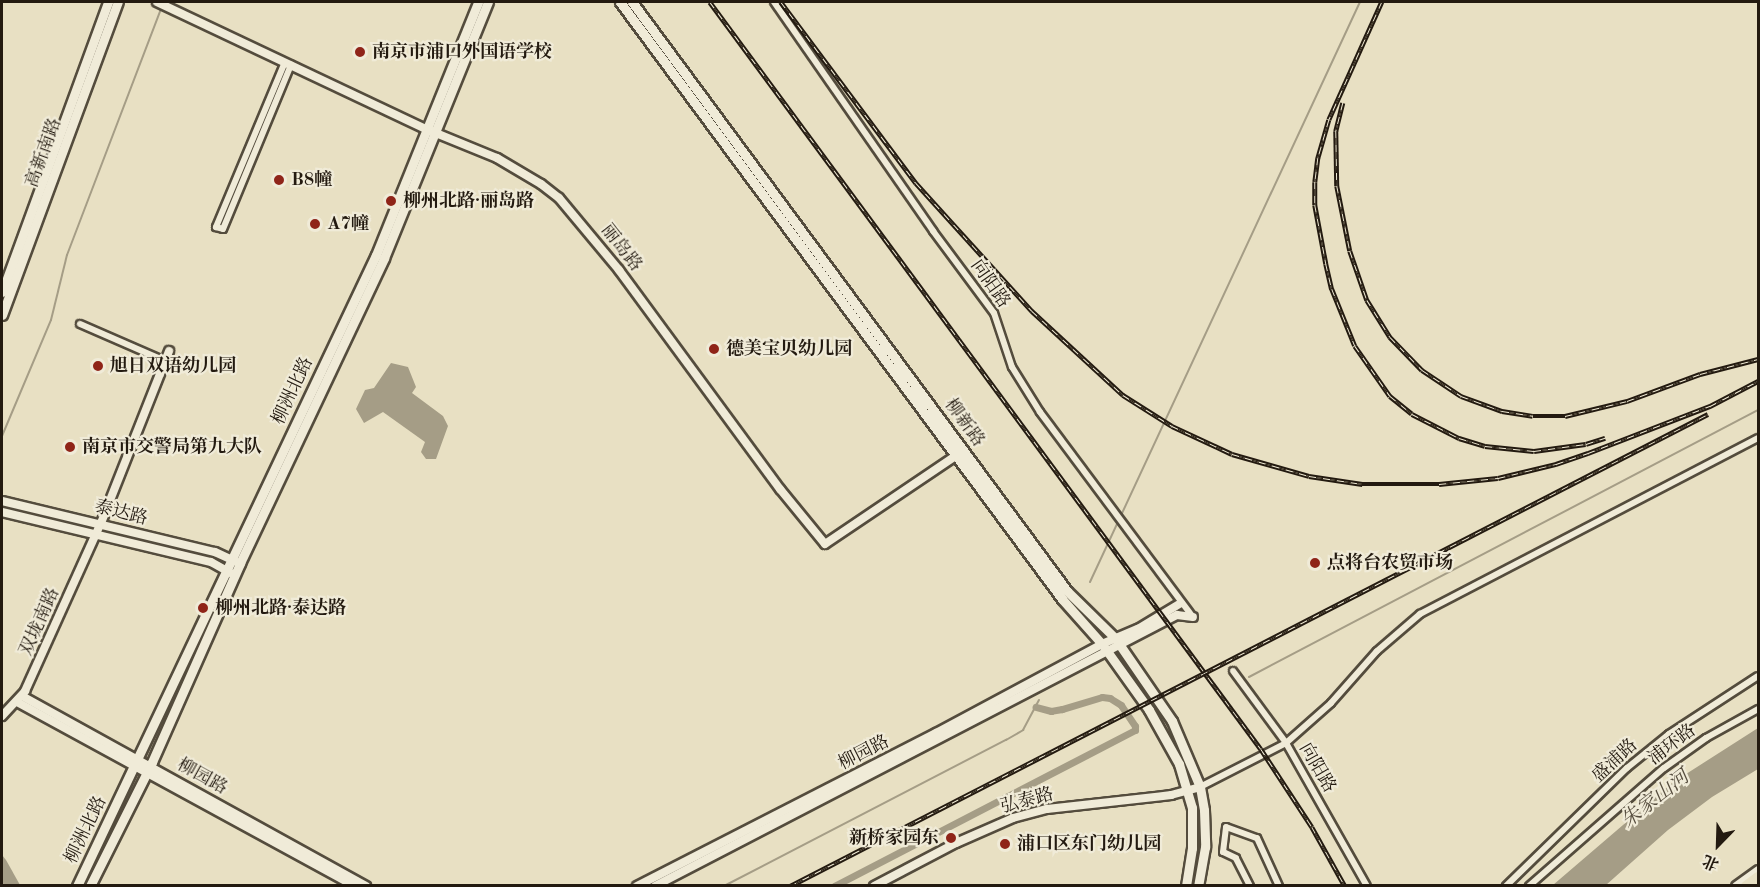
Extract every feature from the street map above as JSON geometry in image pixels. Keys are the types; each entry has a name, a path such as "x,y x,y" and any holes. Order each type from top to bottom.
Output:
{"highway":[{"path":"1746,885 1758,877"}],"main road":[{"name":"高新南路","path":"2,292 108,2"},
{"name":"高新南路","path":"2,315 118,2"},
{"name":"柳洲北路","path":"90,885 148,768 231,573 376,255 478,2"},
{"name":"柳洲北路","path":"236,562 384,258 489,2"},
{"name":"柳新路","path":"620,2 960,453 1067,591 1117,642 1172,721 1200,787 1206,829 1198,885"},
{"name":"柳新路","path":"632,2 960,453 1062,599 1105,647 1167,738 1192,808 1193,835 1186,885"},
{"name":"柳洲北路","path":"77,885 231,573"},
{"path":"1736,885 1758,870"}],"street":[{"name":"丽岛路","path":"157,2 426,129 515,168 541,184 576,215 780,489 825,544 960,453"},
{"name":"向阳路","path":"774,2 933,231 994,314 1012,367 1022,385 1130,535 1193,617"},
{"path":"288,64 223,229 216,226 288,64"},
{"path":"80,324 165,361"},
{"name":"双垅南路","path":"2,716 20,699 96,534 169,351"},
{"path":"1200,787 1286,743 1331,703 1377,651 1420,614 1758,438"},
{"name":"泰达路","path":"2,501 215,552 236,562"},
{"name":"泰达路","path":"2,512 211,562 231,573"},
{"path":"1117,642 1181,603"},
{"path":"1105,647 1177,615 1193,617"},
{"name":"柳园路","path":"638,885 1105,647"},
{"name":"柳园路","path":"655,885 1105,647"},
{"name":"向阳路","path":"1233,672 1286,743 1367,885"},
{"name":"盛浦路","path":"1506,885 1627,768 1669,734 1758,676"},
{"name":"柳园路","path":"20,699 366,885"},
{"name":"浦环路","path":"1529,885 1664,768 1706,738 1758,709"},
{"name":"柳园路","path":"148,768 354,885"},
{"name":"弘泰路","path":"874,885 956,843 1013,818 1047,809 1187,791 1200,787"},
{"path":"1250,885 1236,858 1223,852 1226,827 1257,838 1280,885"}],"water":[{"path":"391,363 408,367 416,387 412,393 443,416 448,426 436,459 426,459 421,452 425,442 383,412 364,423 356,409 365,390 374,388"},
{"name":"朱家山河","path":"1758,728 1758,769 1712,797 1668,830 1606,885 1553,885 1672,783"},
{"path":"2,855 20,885 4,885 2,882"}],"waterway":[{"path":"1090,582 1360,2"},
{"path":"2,436 51,320 67,255 162,6"},
{"path":"1249,677 1758,410"},
{"path":"834,886 1135,730 1135,726 1121,705 1110,698 1102,697 1051,711 1036,707"},
{"path":"724,886 1023,730 1039,700"}],"railway":[{"path":"710,2 1261,749 1312,827 1345,886"},
{"path":"781,2 916,183 1032,311 1123,395 1172,426 1232,454 1309,476 1362,484 1439,484 1498,478 1556,464 1588,453 1710,406 1758,381"},
{"path":"1382,2 1329,120 1318,158 1315,182 1315,205 1332,289 1355,346 1390,396 1412,414 1459,438 1485,446 1534,451 1586,444 1605,438"},
{"path":"1343,103 1336,131 1337,186 1350,251 1367,300 1390,337 1422,370 1461,396 1502,411 1533,416 1565,416 1627,401 1700,374 1758,359"},
{"path":"790,886 1708,414"}],"place":[{"name":"南京市浦口外国语学校","path":"360,52"},
{"name":"B8幢","path":"279,180"},
{"name":"柳州北路·丽岛路","path":"391,201"},
{"name":"A7幢","path":"315,224"},
{"name":"德美宝贝幼儿园","path":"714,349"},
{"name":"旭日双语幼儿园","path":"98,366"},
{"name":"南京市交警局第九大队","path":"70,447"},
{"name":"点将台农贸市场","path":"1315,563"},
{"name":"柳州北路·泰达路","path":"203,608"},
{"name":"新桥家园东","path":"951,838"},
{"name":"浦口区东门幼儿园","path":"1005,844"}]}
